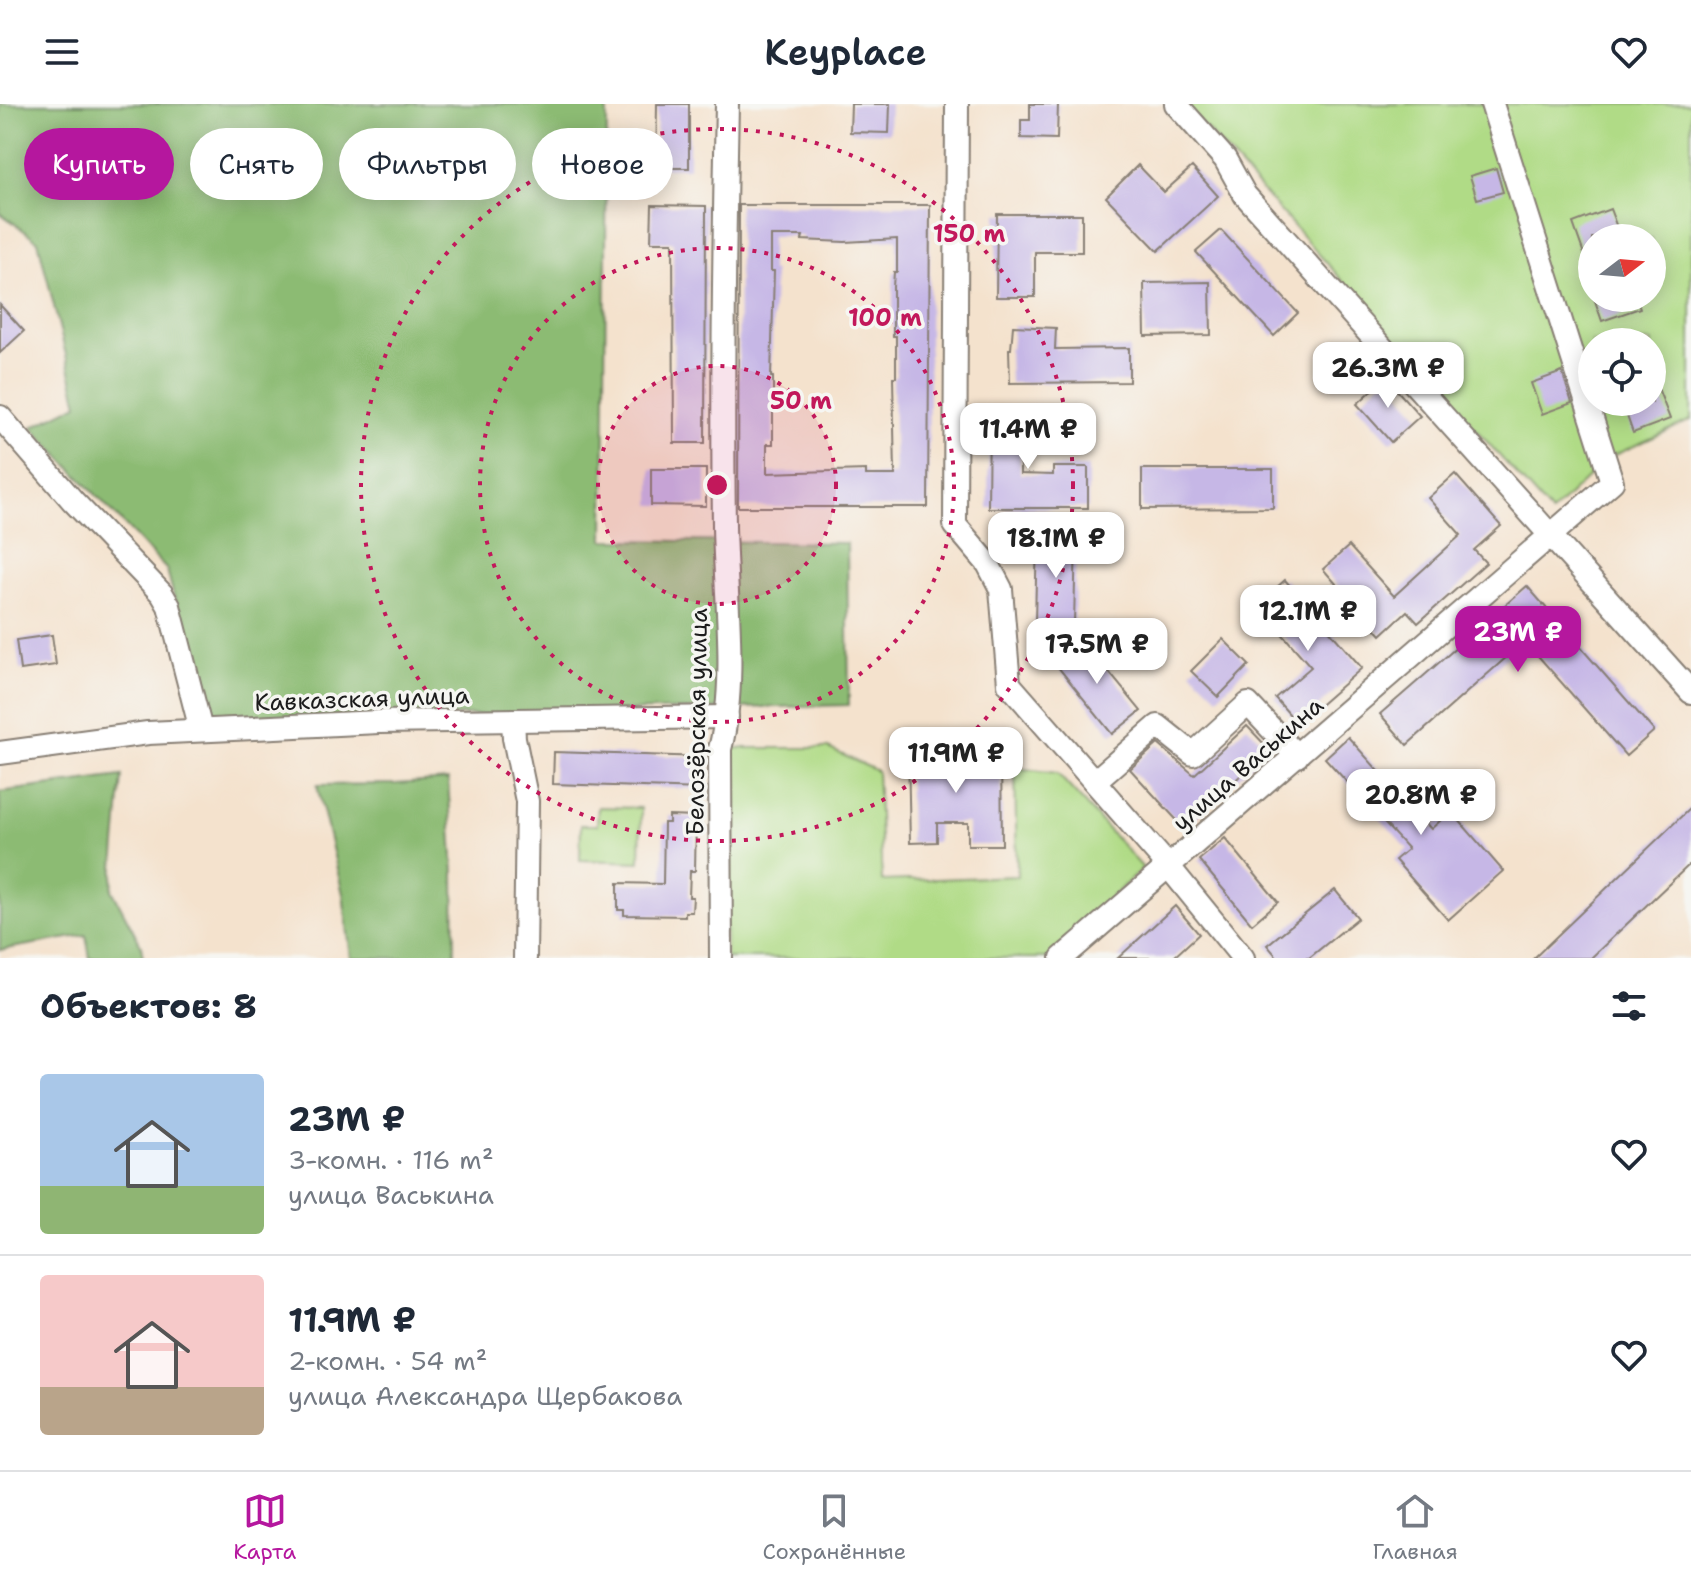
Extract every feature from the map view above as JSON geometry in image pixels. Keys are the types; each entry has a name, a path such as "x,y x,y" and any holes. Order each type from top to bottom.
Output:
{"street":[{"name":"Белозёрская улица","path":"721,958 720,749 729,696 724,525 727,104"},
{"path":"957,104 955,525 988,564 1001,589 1009,684 1169,867 1243,958"},
{"path":"1176,104 1225,159 1245,195 1691,692"},
{"name":"улица Васькина","path":"1062,958 1612,482 1492,104"},
{"path":"0,417 73,501 162,594 169,606 201,730"},
{"path":"1095,781 1158,726 1193,754 1248,704 1297,756"},
{"name":"Кавказская улица","path":"0,753 148,733 201,730 379,722 727,717"},
{"path":"513,721 527,801 525,958"}],"green space":[{"path":"0,104 607,104 607,128 532,128 532,200 606,200 604,540 847,543 849,705 207,722 167,570 32,427 78,404 38,241 0,213"},
{"path":"1184,104 1691,104 1691,420 1608,458 1551,513"},
{"path":"722,748 828,748 877,771 882,881 1017,876 1015,768 1057,773 1143,868 1047,958 726,958"},
{"path":"122,776 112,890 141,945 143,958 90,958 86,935 0,950 0,792"},
{"path":"448,780 455,958 351,958 343,894 317,785"},
{"path":"598,807 641,808 640,862 580,860 581,825 597,825"}],"building":[{"path":"657,104 689,104 689,168 673,168 673,128 657,128"},
{"path":"851,104 890,104 889,133 850,132"},
{"path":"1030,104 1058,104 1057,139 1021,138 1021,120 1030,120"},
{"path":"1138,165 1164,192 1192,167 1218,196 1158,251 1106,197"},
{"path":"1496,168 1503,192 1477,199 1470,176"},
{"path":"652,205 706,206 705,443 674,443 673,242 651,242"},
{"path":"739,205 930,205 928,507 738,507","holes":["771,236 803,236 802,240 845,242 897,239 897,272 894,272 893,287 893,336 896,336 896,377 893,377 895,475 866,475 866,470 767,473 767,444 773,444 774,271 771,271"]},
{"path":"1610,209 1616,224 1578,224 1578,237 1573,223"},
{"path":"997,214 1082,214 1082,252 1035,252 1035,297 996,297"},
{"path":"1221,230 1298,313 1274,336 1196,252"},
{"path":"1210,282 1211,335 1145,336 1144,283"},
{"path":"0,305 24,331 0,353"},
{"path":"1599,312 1628,312 1602,321"},
{"path":"1013,326 1056,328 1055,349 1129,348 1129,382 1010,383 1009,349"},
{"path":"1562,372 1572,403 1542,414 1531,383"},
{"path":"1386,378 1420,416 1391,442 1357,404"},
{"path":"1666,409 1670,419 1633,433 1627,416 1666,416"},
{"path":"989,412 1028,412 1028,445 1020,445 1020,474 1053,475 1053,467 1088,467 1088,508 988,508"},
{"path":"651,469 706,469 706,506 651,505"},
{"path":"1142,469 1273,469 1273,508 1142,509"},
{"path":"1455,474 1501,526 1474,550 1486,563 1418,623 1407,611 1381,635 1323,569 1349,546 1394,596 1461,535 1428,498"},
{"path":"1037,535 1076,536 1074,624 1035,623"},
{"path":"1285,580 1362,668 1298,724 1275,698 1311,667 1257,605"},
{"path":"1527,586 1654,731 1626,756 1525,641 1407,745 1380,714"},
{"path":"52,635 56,665 20,670 16,640"},
{"path":"1081,638 1141,711 1112,734 1053,661"},
{"path":"1223,639 1249,665 1218,697 1191,671"},
{"path":"1247,726 1269,749 1184,828 1130,769 1158,744 1194,775"},
{"path":"1348,737 1431,829 1451,811 1503,871 1448,920 1395,860 1408,849 1325,758"},
{"path":"1001,751 1002,845 968,845 968,823 937,823 937,842 910,843 908,753"},
{"path":"554,752 703,757 702,789 553,784"},
{"path":"1691,807 1691,863 1591,958 1534,958"},
{"path":"669,816 696,817 695,871 690,871 692,912 685,912 685,916 624,915 624,910 618,910 618,883 663,884 664,823 669,823"},
{"path":"1225,838 1278,902 1252,924 1199,860"},
{"path":"1335,890 1358,918 1309,958 1278,958 1267,945"},
{"path":"1175,906 1199,934 1173,958 1118,958"}]}
